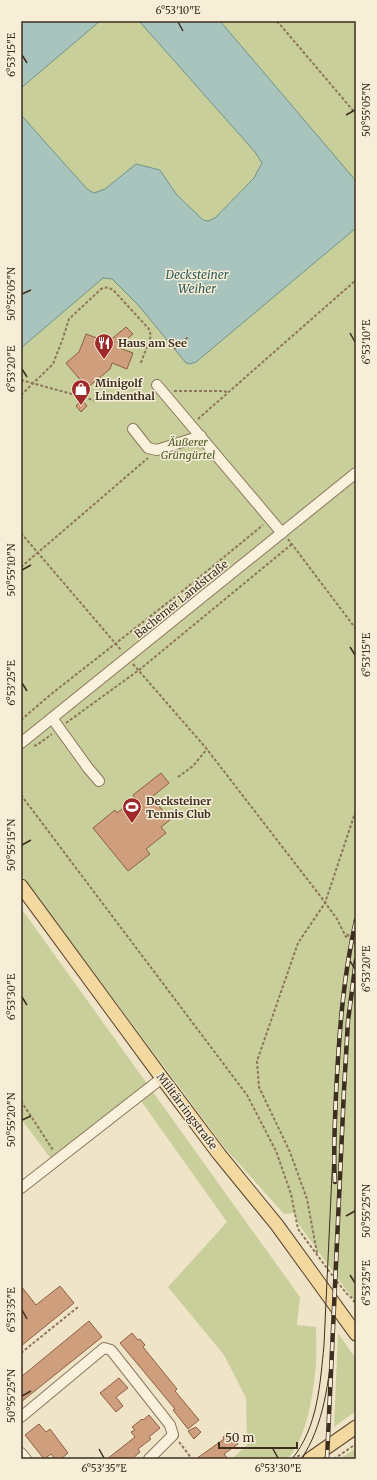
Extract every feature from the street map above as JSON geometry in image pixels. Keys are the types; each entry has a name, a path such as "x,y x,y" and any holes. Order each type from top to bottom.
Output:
{"main road":[{"name":"Militärringstraße","path":"21,886 162,1078 219,1154 277,1225 356,1334"},
{"path":"310,1459 356,1427"}],"street":[{"path":"157,385 282,533"},
{"path":"133,429 148,448 157,450 201,436"},
{"name":"Bachemer Landstraße","path":"21,743 356,473"},
{"path":"52,718 88,768 99,780"},
{"path":"21,1188 162,1078"},
{"path":"21,1417 104,1348 111,1350 170,1425 173,1435 149,1459"},
{"path":"21,1453 26,1459"}],"path":[{"path":"277,21 356,114"},
{"path":"191,425 356,280"},
{"path":"21,395 53,364 69,319 101,289 106,287 110,288 116,293 149,329 151,336 140,365"},
{"path":"174,349 188,337"},
{"path":"21,380 97,401 104,396"},
{"path":"166,394 172,391 198,392 223,390 228,392"},
{"path":"21,567 157,450"},
{"path":"21,720 270,518"},
{"path":"21,533 207,749 337,919 346,937 347,934 356,945"},
{"path":"282,533 292,544 356,629"},
{"path":"32,746 37,745 139,670 292,544"},
{"path":"178,778 193,766 207,749"},
{"path":"21,794 247,1095 276,1151 291,1194 298,1229 347,1294 353,1299 356,1306"},
{"path":"318,1254 307,1199 290,1152 259,1087 257,1061 298,943 325,903 356,810"},
{"path":"21,1101 47,1140 58,1160"},
{"path":"21,1353 78,1307"},
{"path":"173,1435 192,1459"},
{"path":"334,1459 356,1444"}],"green space":[{"name":"Äußerer Grüngürtel","path":"21,21 356,21 356,1303 299,1225 294,1213 284,1214 224,1147 21,875"},
{"path":"21,908 300,1297 297,1325 316,1327 316,1364 308,1414 300,1440 294,1451 287,1459 232,1459 247,1445 246,1398 224,1355 168,1287 227,1222 136,1094 52,1160 21,1119"},
{"path":"338,1333 356,1359 356,1411 334,1427"},
{"path":"356,1448 356,1459 340,1459 341,1458"}],"water":[{"path":"21,21 100,21 21,88"},
{"name":"Decksteiner Weiher","path":"139,21 220,21 356,181 356,228 196,362 190,364 186,363 139,306 112,279 103,278 21,348 21,115 87,189 94,193 105,189 136,164 160,170 176,194 203,220 208,221 215,218 254,178 262,163 255,152"}],"building":[{"name":"Haus am See","path":"126,327 133,334 117,347 133,353 127,369 112,363 110,369 87,388 66,363 79,352 86,334 108,342"},
{"path":"82,400 87,406 81,412 76,406"},
{"name":"Decksteiner Tennis Club","path":"161,773 169,783 152,797 170,820 161,827 166,833 146,849 150,854 128,871 93,828 115,810 117,813 135,798 133,795"},
{"path":"21,1286 36,1305 60,1286 74,1303 21,1346"},
{"path":"89,1321 102,1337 21,1402 21,1377"},
{"path":"132,1333 145,1345 143,1347 177,1389 175,1391 199,1420 188,1429 173,1410 175,1409 120,1343"},
{"path":"119,1378 128,1388 116,1397 123,1406 116,1412 100,1393"},
{"path":"149,1415 160,1428 149,1437 151,1439 138,1449 140,1452 132,1459 107,1459 135,1437 131,1432 135,1430 132,1427"},
{"path":"39,1424 46,1432 50,1429 68,1453 61,1459 55,1459 51,1454 44,1459 25,1435"},
{"path":"196,1427 201,1432 194,1439 188,1431"},
{"path":"230,1433 238,1444 224,1454 228,1459 196,1459 224,1439 223,1437"}],"tram line":[{"path":"292,1459 301,1447 312,1419 321,1375 324,1345 334,1131"},
{"path":"301,1459 309,1446 320,1418 330,1371 333,1340"}],"railway":[{"path":"335,1182 335,1127 340,1028 348,963 356,920"},
{"path":"327,1459 348,1021 356,960"}],"place":[{"name":"Haus am See","path":"104,360"},
{"name":"Minigolf Lindenthal","path":"81,406"},
{"name":"Decksteiner Tennis Club","path":"132,824"}]}
